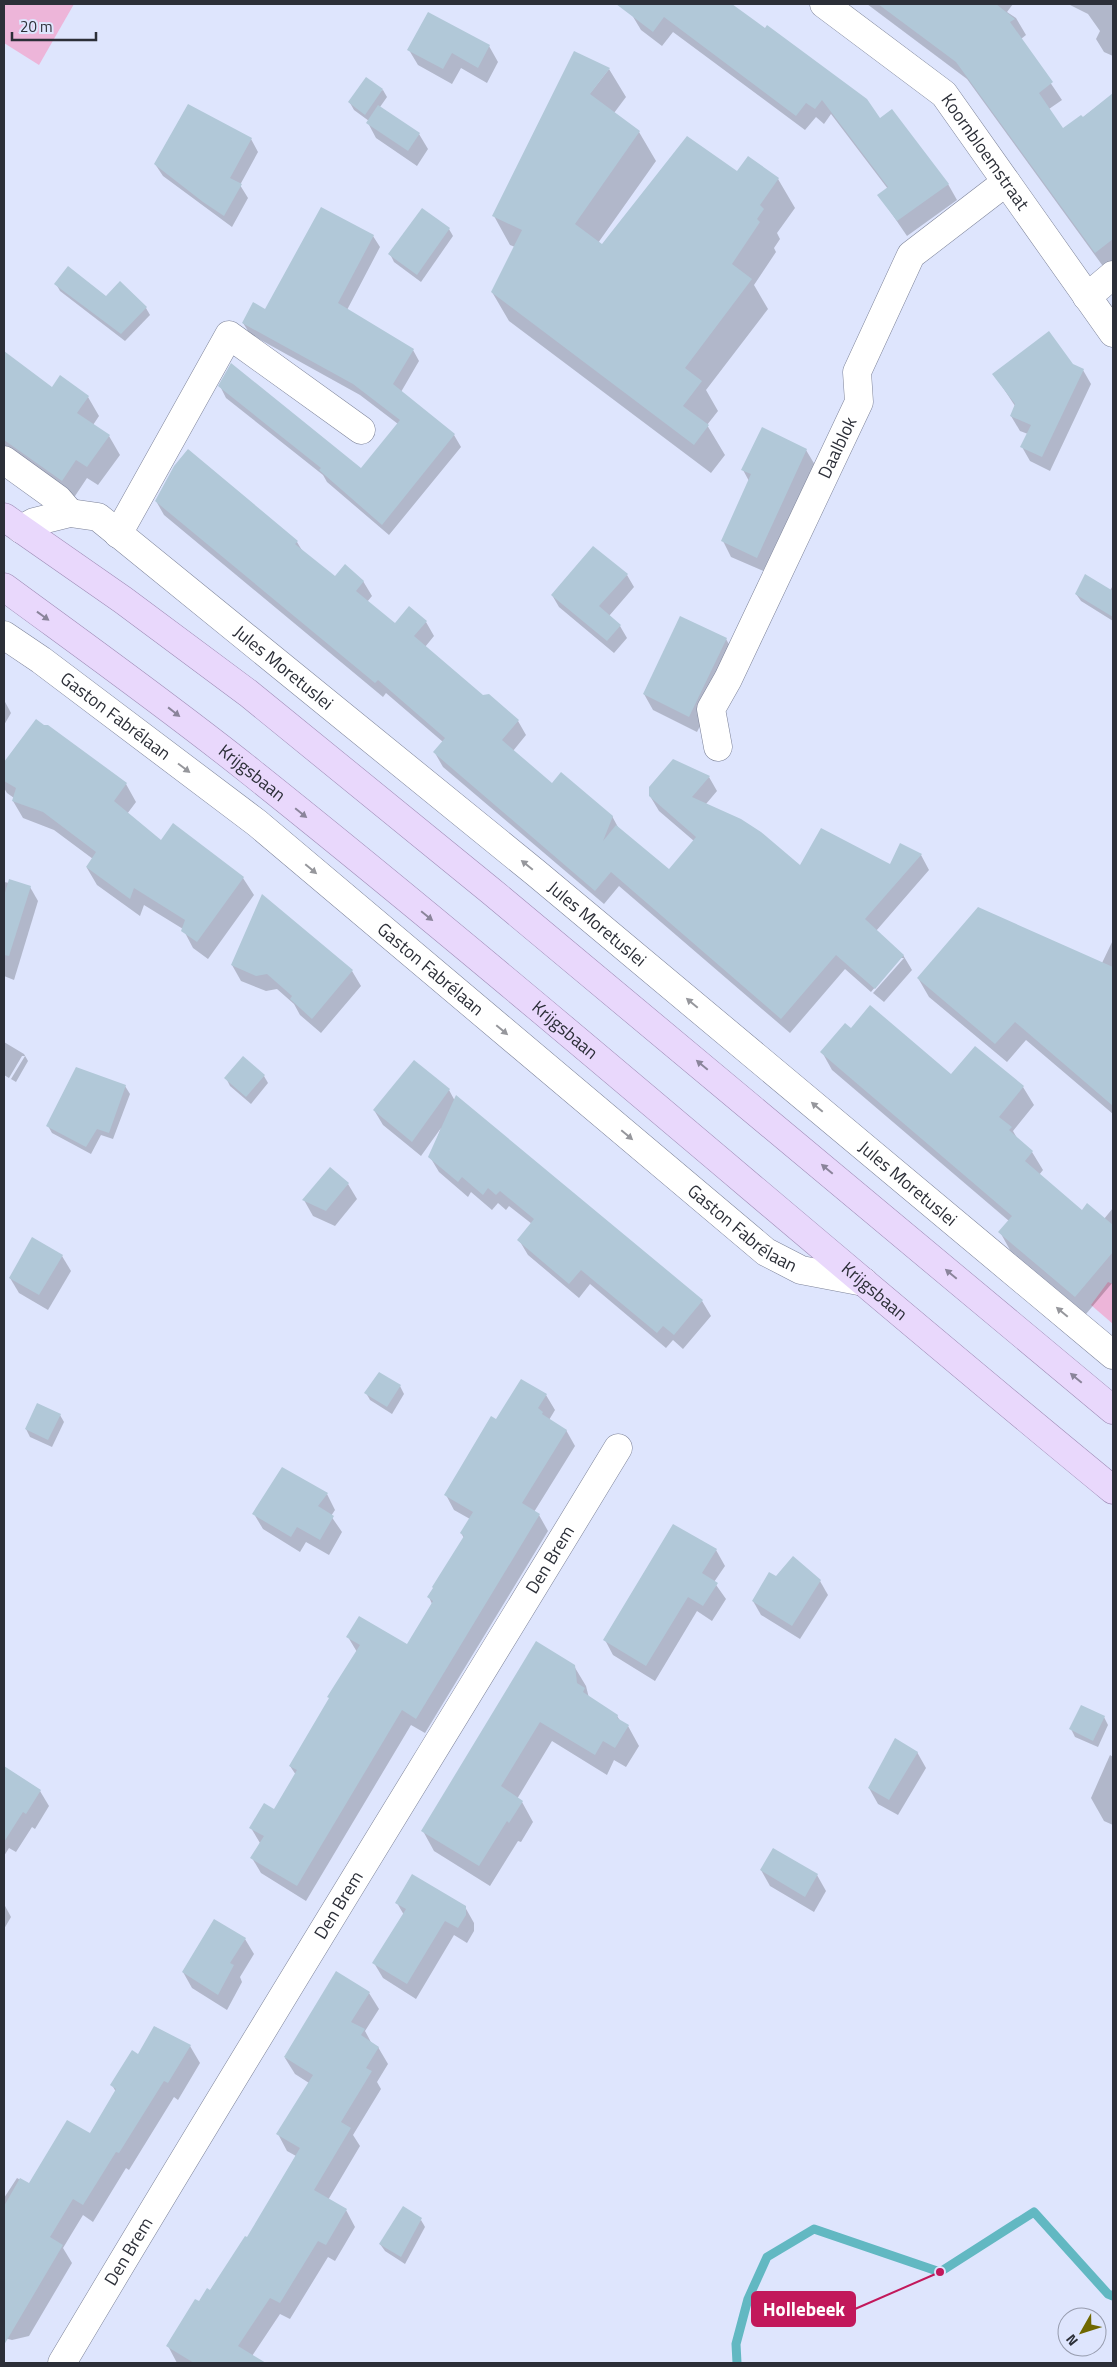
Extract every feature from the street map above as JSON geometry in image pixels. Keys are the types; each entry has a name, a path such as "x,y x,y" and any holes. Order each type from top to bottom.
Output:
{"main road":[{"path":"13,523 123,600 248,692 499,897 1113,1410"},
{"name":"Krijgsbaan","path":"4,587 136,683 251,772 463,946 1113,1490"}],"street":[{"name":"Koornbloemstraat","path":"824,4 944,94 1113,333"},
{"name":"Daalblok","path":"718,747 711,710 728,679 859,402 857,372 911,255 1006,182"},
{"path":"1087,297 1113,275"},
{"path":"118,534 229,335 361,430"},
{"path":"4,460 58,499 70,513"},
{"name":"Jules Moretuslei","path":"13,523 34,522 70,513 98,517 536,873 1113,1355"},
{"name":"Gaston Fabrélaan","path":"4,636 42,660 257,823 766,1252 801,1270 864,1282"},
{"name":"Den Brem","path":"62,2363 226,2089 413,1787 618,1448"}],"shaded area":[{"path":"4,4 74,4 39,65 4,43"},
{"path":"1108,1282 1113,1284 1113,1324 1091,1305"}],"building":[{"path":"616,4 732,4 765,28 767,25 867,99 880,118 892,109 949,184 897,221 877,195 888,187 822,100 815,109 806,103 796,116 664,17 653,32"},
{"path":"878,4 996,4 1015,19 1010,22 1053,82 1039,93 1063,128 1081,115 1083,117 1113,93 1113,239 1095,253 956,62"},
{"path":"428,12 490,45 478,68 452,53 443,69 407,50"},
{"path":"574,51 610,68 590,94 640,131 575,224 602,244 687,136 737,171 748,156 779,178 760,205 764,209 757,219 760,222 732,264 752,279 685,368 702,381 683,406 709,425 694,445 491,292 522,230 492,216"},
{"path":"366,77 383,89 365,115 348,102"},
{"path":"188,104 252,138 230,178 242,184 224,216 154,164"},
{"path":"378,105 420,133 408,151 366,123"},
{"path":"321,207 374,235 338,303 414,349 393,384 455,434 382,525 319,470 321,468 218,386 231,363 361,468 400,420 353,384 242,323 253,302 265,309"},
{"path":"422,208 450,228 417,275 388,254"},
{"path":"68,266 106,296 120,281 147,307 121,334 54,284"},
{"path":"1049,331 1073,364 1084,369 1042,457 1020,447 1031,425 1010,416 1015,404 992,374"},
{"path":"4,351 52,387 60,375 89,396 77,413 110,435 87,467 76,460 62,481 4,440"},
{"path":"762,427 807,449 757,558 721,541 751,474 741,470"},
{"path":"188,449 298,541 295,544 335,576 345,564 364,581 356,591 395,623 409,606 427,621 414,636 483,695 489,694 519,720 502,740 552,783 561,772 613,816 603,841 616,825 669,869 696,837 649,796 649,787 673,759 710,776 692,797 741,819 761,832 800,865 821,828 890,864 900,843 922,854 865,919 904,955 875,989 836,955 781,1019 611,872 595,891 433,752 445,738 378,680 375,683 155,501 174,466"},
{"path":"593,546 628,574 599,606 621,625 607,641 551,595"},
{"path":"1085,574 1113,591 1113,617 1075,594"},
{"path":"680,616 727,638 689,717 643,694"},
{"path":"36,719 44,725 48,725 127,783 114,801 161,840 173,823 244,877 197,942 181,931 185,920 134,888 130,899 86,867 96,852 43,812 12,801 16,788 4,781 4,762"},
{"path":"9,879 31,886 9,956 4,955 4,896"},
{"path":"262,894 353,970 312,1019 290,999 292,996 267,974 256,976 231,965"},
{"path":"978,907 1113,967 1113,1106 1015,1022 995,1044 917,978"},
{"path":"870,1005 951,1074 975,1046 1024,1086 999,1117 1012,1127 1009,1130 1033,1151 1025,1161 1082,1210 1087,1203 1113,1225 1113,1252 1075,1297 998,1232 1012,1216 820,1052 845,1023 851,1028"},
{"path":"243,1056 265,1075 246,1097 224,1078"},
{"path":"414,1060 450,1089 412,1142 373,1110"},
{"path":"76,1067 126,1085 109,1133 97,1129 86,1147 46,1126"},
{"path":"456,1095 703,1300 674,1335 663,1326 657,1333 581,1270 569,1284 517,1240 534,1219 500,1191 496,1195 488,1188 483,1195 462,1177 458,1182 428,1157"},
{"path":"330,1167 349,1183 326,1211 302,1200"},
{"path":"32,1237 63,1255 39,1295 9,1278"},
{"path":"379,1372 401,1385 387,1407 364,1393"},
{"path":"521,1379 547,1394 538,1408 543,1412 542,1414 567,1430 522,1503 540,1514 416,1719 402,1710 297,1886 250,1858 264,1836 249,1828 264,1803 274,1809 297,1770 289,1766 329,1698 327,1697 360,1645 346,1637 359,1616 407,1644 433,1601 427,1597 464,1536 460,1533 473,1512 444,1495 491,1416 496,1419"},
{"path":"37,1403 61,1414 48,1440 25,1429"},
{"path":"282,1467 328,1493 318,1506 334,1516 320,1540 297,1527 291,1537 252,1514"},
{"path":"673,1524 717,1549 702,1573 718,1583 703,1606 688,1597 646,1666 603,1640"},
{"path":"793,1556 821,1580 792,1626 752,1601 769,1572 776,1576"},
{"path":"536,1641 575,1665 577,1683 585,1688 583,1692 618,1715 617,1718 629,1725 615,1748 603,1741 595,1755 540,1722 501,1786 523,1801 509,1823 507,1821 479,1866 421,1831"},
{"path":"1081,1705 1105,1716 1093,1741 1069,1729"},
{"path":"895,1738 918,1752 889,1800 868,1788"},
{"path":"4,1766 41,1790 26,1814 23,1812 4,1842"},
{"path":"773,1848 818,1874 805,1897 760,1870"},
{"path":"412,1874 466,1906 466,1915 458,1928 445,1921 407,1984 372,1963 406,1909 395,1903"},
{"path":"214,1919 246,1938 230,1963 234,1965 218,1995 182,1972"},
{"path":"336,1971 370,1992 351,2022 365,2029 361,2035 379,2047 366,2068 372,2071 341,2122 351,2128 314,2190 347,2209 326,2245 318,2241 280,2303 270,2298 238,2346 266,2363 194,2363 166,2346 195,2299 199,2301 207,2288 210,2290 245,2236 247,2237 300,2148 276,2134 313,2075 284,2057"},
{"path":"154,2026 191,2045 168,2083 164,2081 119,2153 116,2152 83,2205 73,2199 50,2237 63,2245 4,2345 4,2206 20,2178 29,2183 67,2120 90,2133 116,2089 110,2085 132,2050 138,2054"},
{"path":"403,2206 422,2218 401,2257 379,2244"}],"waterway":[{"path":"737,2363 736,2344 748,2299 767,2257 814,2229 940,2272 1034,2212 1108,2294 1113,2296"}],"place":[{"name":"Hollebeek","path":"940,2272"}]}
